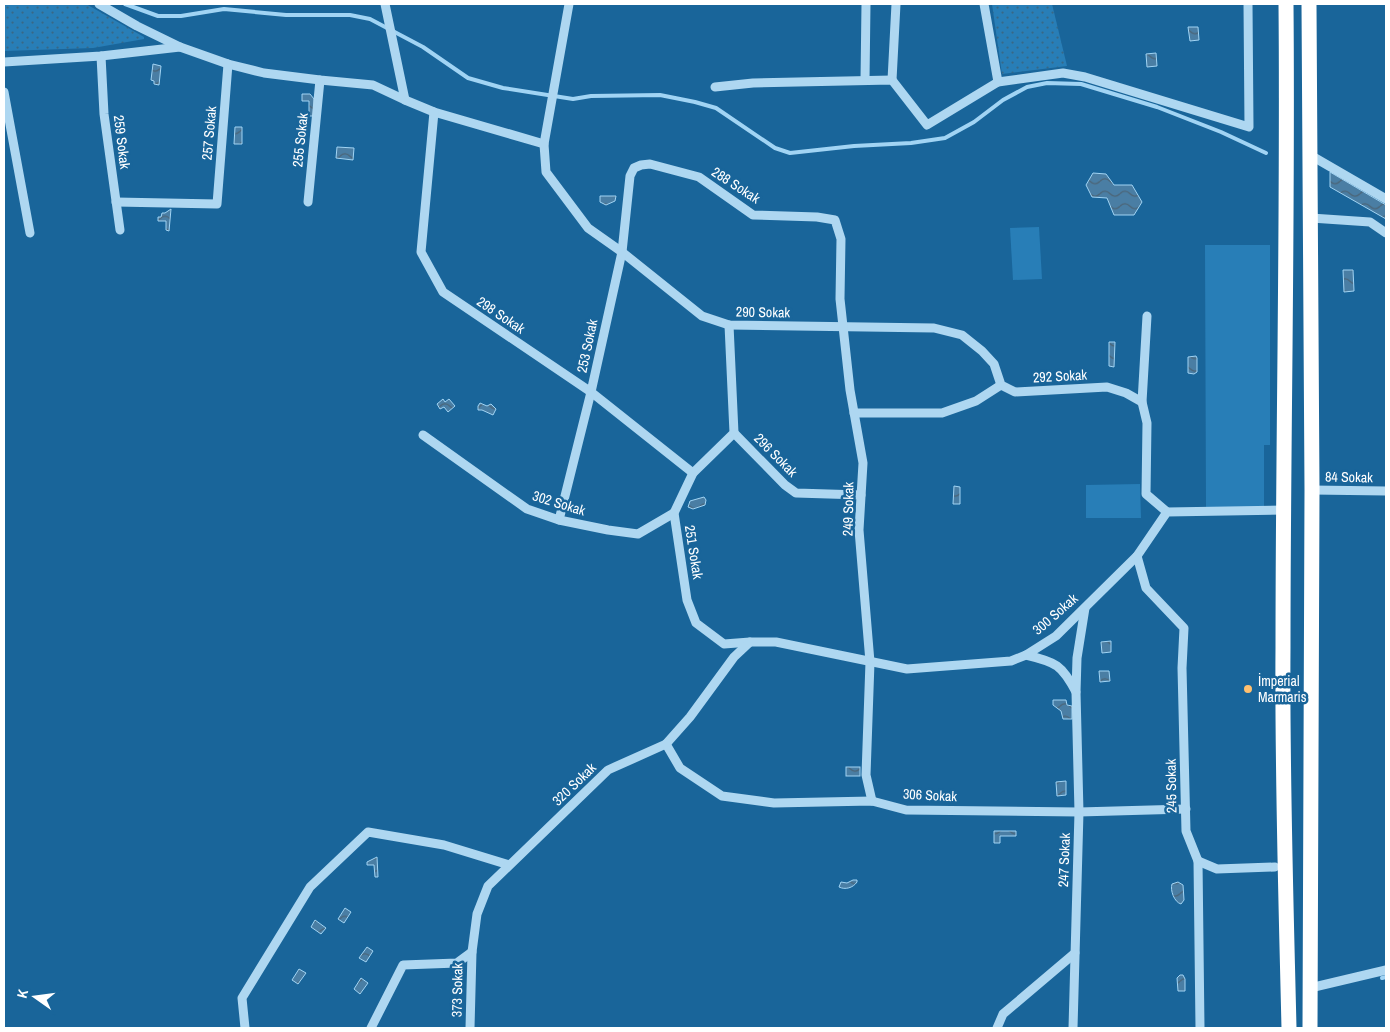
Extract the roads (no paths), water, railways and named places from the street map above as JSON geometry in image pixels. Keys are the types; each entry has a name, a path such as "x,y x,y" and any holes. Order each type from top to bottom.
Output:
{"highway":[{"path":"1286,4 1287,161 1283,649 1284,867 1290,1028"},
{"path":"1309,4 1312,490 1310,1028"}],"street":[{"path":"99,4 180,48 228,64 264,73 373,85 434,112 544,144"},
{"name":"290 Sokak","path":"569,4 544,144 546,172 588,228 622,252 702,316 729,325 934,328 962,335 994,364 1000,386"},
{"path":"865,80 866,4"},
{"path":"896,4 892,80 927,125 998,82 1063,73 1085,77 1249,127 1248,4"},
{"path":"984,4 998,82"},
{"path":"386,8 405,100"},
{"path":"4,62 101,56 180,48"},
{"name":"259 Sokak","path":"101,56 104,114 120,230"},
{"name":"257 Sokak","path":"116,202 217,204 228,64"},
{"name":"255 Sokak","path":"308,202 320,80"},
{"path":"714,87 754,82 892,80"},
{"path":"4,92 30,233"},
{"name":"298 Sokak","path":"434,112 421,252 444,292 591,392 692,473"},
{"path":"1310,155 1386,199"},
{"name":"288 Sokak","path":"630,176 634,168 641,164 650,164 677,170 699,178 753,215 817,216 835,220"},
{"name":"253 Sokak","path":"559,520 591,392 622,252 630,176"},
{"path":"1311,218 1370,222 1386,234"},
{"name":"249 Sokak","path":"835,220 841,239 840,299 850,390 863,463 859,530 870,662 866,775 872,801"},
{"path":"1147,316 1142,402 1147,423 1146,494 1168,512 1284,510"},
{"path":"729,325 734,433"},
{"path":"854,413 942,413 976,401 1000,386"},
{"name":"292 Sokak","path":"1000,386 1015,392 1107,387 1126,393 1142,402"},
{"name":"251 Sokak","path":"734,433 692,473 674,513 687,600 696,623 724,644 750,642"},
{"name":"296 Sokak","path":"734,433 785,485 796,493 861,495"},
{"name":"302 Sokak","path":"423,435 527,509 559,520 638,534 674,513"},
{"name":"84 Sokak","path":"1312,490 1386,491"},
{"name":"300 Sokak","path":"750,642 776,642 907,669 1012,661 1026,655 1056,636 1137,556 1168,512"},
{"name":"245 Sokak","path":"1137,556 1146,588 1184,628 1182,668 1186,831 1198,860 1200,1028"},
{"name":"247 Sokak","path":"1073,1028 1079,812 1076,692 1078,658 1085,607"},
{"name":"320 Sokak","path":"472,952 477,914 488,886 608,770 666,744 690,717 734,657 750,642"},
{"name":"247 Sokak","path":"1026,655 1048,660 1066,672 1076,692"},
{"name":"306 Sokak","path":"666,744 680,768 722,796 774,803 872,801 906,810 1079,812 1186,809"},
{"path":"245,1028 242,998 310,887 368,832 444,845 509,865"},
{"path":"1198,860 1217,868 1275,867"},
{"path":"371,1028 403,965 456,963 472,952"},
{"name":"373 Sokak","path":"470,1028 472,952"},
{"path":"997,1028 1003,1014 1075,953"},
{"path":"1310,988 1386,970"}],"water":[{"path":"1188,27 1198,27 1199,40 1190,41"},
{"path":"1156,53 1157,66 1147,67 1146,54"},
{"path":"153,64 161,66 159,85 154,84 154,81 151,80"},
{"path":"302,94 310,94 314,99 314,116 309,116 309,101 302,101"},
{"path":"235,127 242,127 242,144 234,144"},
{"path":"337,147 354,148 353,160 336,158"},
{"path":"1330,172 1386,205 1386,219 1330,187"},
{"path":"1093,173 1106,174 1114,185 1132,185 1142,202 1134,215 1114,215 1107,198 1092,197 1086,185"},
{"path":"600,196 616,196 615,201 606,205 600,202"},
{"path":"171,209 169,231 166,230 166,221 158,221 158,217 161,217 162,213"},
{"path":"1343,270 1353,270 1354,291 1344,292"},
{"path":"1109,342 1115,342 1114,367 1109,366"},
{"path":"1196,356 1197,372 1194,374 1188,373 1188,357"},
{"path":"443,399 445,402 449,399 455,406 448,412 444,407 440,409 437,404"},
{"path":"480,403 487,406 491,404 496,409 493,415 478,410"},
{"path":"954,486 960,487 960,504 953,504"},
{"path":"704,497 706,500 705,505 693,509 688,507 690,501"},
{"path":"1111,641 1111,652 1102,653 1101,642"},
{"path":"1099,671 1109,671 1110,681 1100,682"},
{"path":"1053,700 1066,700 1067,705 1072,706 1072,719 1063,719 1061,711 1053,705"},
{"path":"846,767 860,767 860,776 846,776"},
{"path":"1066,781 1066,795 1057,796 1056,782"},
{"path":"994,831 1016,831 1016,836 1000,836 1000,843 994,843"},
{"path":"377,857 378,877 375,877 374,865 367,865 367,862"},
{"path":"857,880 857,882 849,888 839,887 841,882 847,883"},
{"path":"1178,882 1183,885 1184,900 1181,904 1173,896 1172,889 1172,884"},
{"path":"345,908 351,912 344,923 338,919"},
{"path":"315,920 326,928 321,934 311,927"},
{"path":"367,947 373,951 366,962 359,958"},
{"path":"299,969 306,973 298,984 292,980"},
{"path":"1183,975 1185,979 1185,991 1178,991 1177,978"},
{"path":"361,978 368,983 360,994 354,989"}],"waterway":[{"path":"125,4 158,16 181,16 224,9 286,15 350,15 370,19 423,47 468,78 503,88 573,99 591,96 660,95 695,102 716,108 775,148 790,153 854,146 911,143 945,138 974,122 1003,100 1027,87 1047,83 1081,84 1157,107 1221,132 1266,153"},
{"path":"1382,978 1386,977"}],"place":[{"name":"İmperial Marmaris","path":"1248,689"}]}
